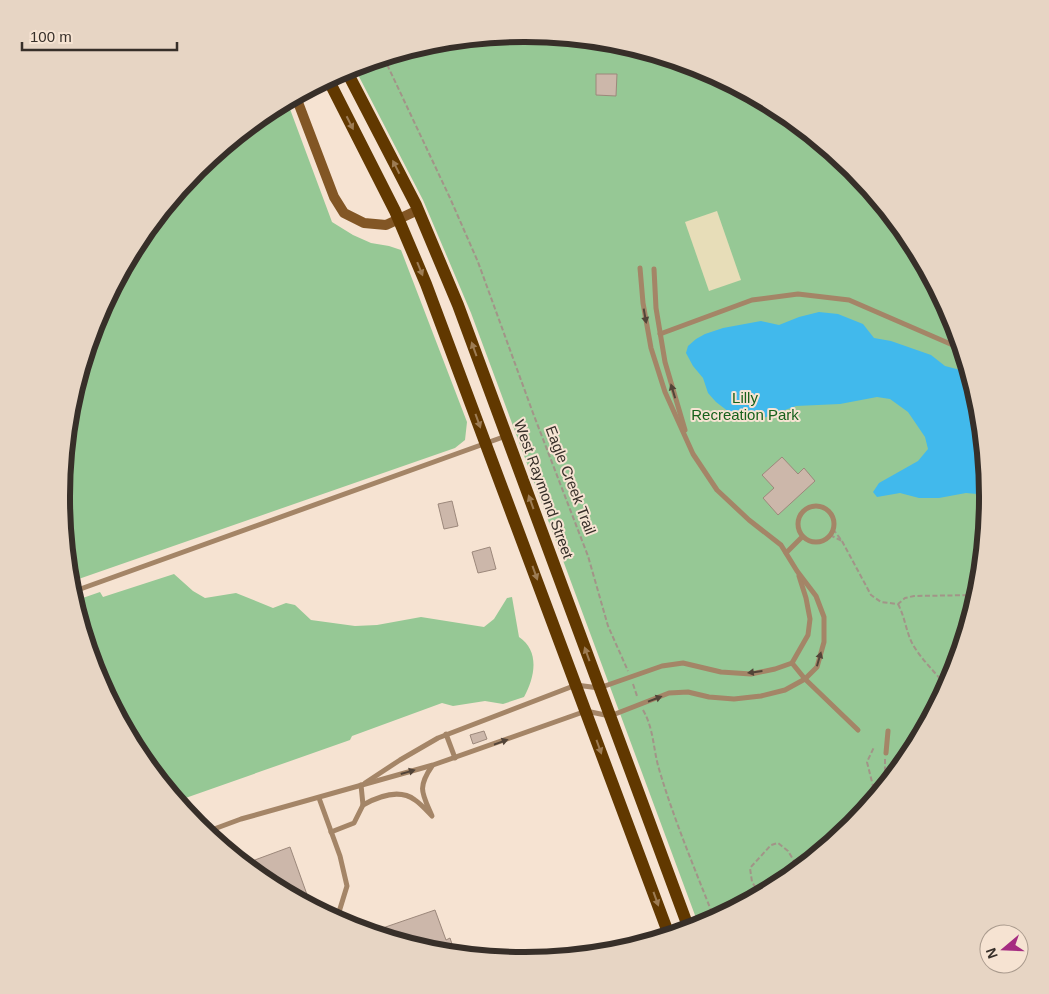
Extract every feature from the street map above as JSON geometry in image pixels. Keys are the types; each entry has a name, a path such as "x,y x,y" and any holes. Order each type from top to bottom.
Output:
{"main road":[{"name":"West Raymond Street","path":"350,77 418,210 458,305 686,921"},
{"path":"331,86 398,219 437,311 667,928"}],"street":[{"path":"298,102 334,197 340,207 350,217 364,223 386,225 418,210"}],"lane":[{"path":"214,829 241,819 433,765 586,711 610,716 669,693 688,692 709,697 734,699 761,696 785,690 805,679 817,668 824,642 824,617 816,596 797,571 781,545 749,520 717,490 693,454 665,392 651,348 643,303 640,268"},
{"path":"654,269 656,308 664,362 693,454"},
{"path":"660,334 752,300 798,294 849,300 953,346"},
{"path":"80,589 507,436"},
{"path":"817,506 826,510 833,520 833,529 830,535 820,542 813,542 802,537 799,532 798,520 805,510 817,506"},
{"path":"786,553 802,537"},
{"path":"362,785 400,760 446,734 576,685 600,688 662,666 683,663 721,672 751,674 775,670 792,663 808,635 810,619 806,598 797,571"},
{"path":"792,663 805,679 858,730"},
{"path":"886,753 888,731"},
{"path":"446,734 455,758"},
{"path":"363,804 378,796 398,794 414,799 432,816 422,793 424,779 433,765"},
{"path":"331,832 354,823 363,804 362,785"},
{"path":"319,798 340,856 348,886 339,912"}],"path":[{"name":"Eagle Creek Trail","path":"387,64 478,262 588,556 608,626 640,704 649,720 654,736 658,767 711,911"},
{"path":"833,529 842,541 871,595 881,602 898,604 905,598 914,596 968,595"},
{"path":"830,535 842,541"},
{"path":"898,604 904,615 908,634 914,647 940,679"},
{"path":"870,792 873,786 867,762 874,747"},
{"path":"885,774 886,753"},
{"path":"756,888 752,882 750,868 771,846 778,843 788,851 795,862"}],"green space":[{"name":"Lilly Recreation Park","path":"495,43 554,43 584,46 642,58 671,67 726,89 777,119 824,155 866,197 902,244 932,296 955,351 964,379 975,438 978,467 978,527 975,556 964,615 955,643 932,698 902,750 885,774 866,797 824,839 801,858 752,891 698,917 696,918 471,313 423,200 358,74 407,58 436,51"},
{"path":"290,108 332,222 371,243 401,250 467,422 465,440 455,448 78,579 71,527 70,497 74,438 85,379 94,351 117,296 147,244 183,197 225,155 248,136"},
{"path":"174,574 193,591 205,598 236,593 273,608 286,603 295,605 311,620 355,626 377,625 421,617 484,627 494,619 507,598 512,597 519,637 526,643 533,657 533,673 524,697 503,704 485,701 453,706 442,703 352,736 350,740 184,798 147,750 117,698 105,671 94,643 82,598 100,592 103,597"}],"sand":[{"path":"717,211 741,280 709,291 685,222"}],"water":[{"path":"819,312 838,314 863,324 874,338 891,341 931,355 945,366 961,370 975,438 979,494 966,493 939,498 919,498 900,493 877,497 873,492 879,483 918,461 928,449 925,437 908,412 890,399 877,397 840,404 796,406 758,420 743,419 729,412 716,402 708,393 703,378 693,366 686,353 688,346 705,334 723,328 761,321 779,325"}],"building":[{"path":"596,74 617,74 616,96 596,95"},
{"path":"782,457 798,474 804,468 815,481 778,515 763,498 774,488 762,475"},
{"path":"452,501 458,526 444,529 438,504"},
{"path":"490,547 496,569 478,573 472,552"},
{"path":"484,731 487,739 473,744 470,735"},
{"path":"290,847 308,897 272,875 252,861"},
{"path":"435,910 446,940 450,938 453,946 407,936 382,928"}]}
